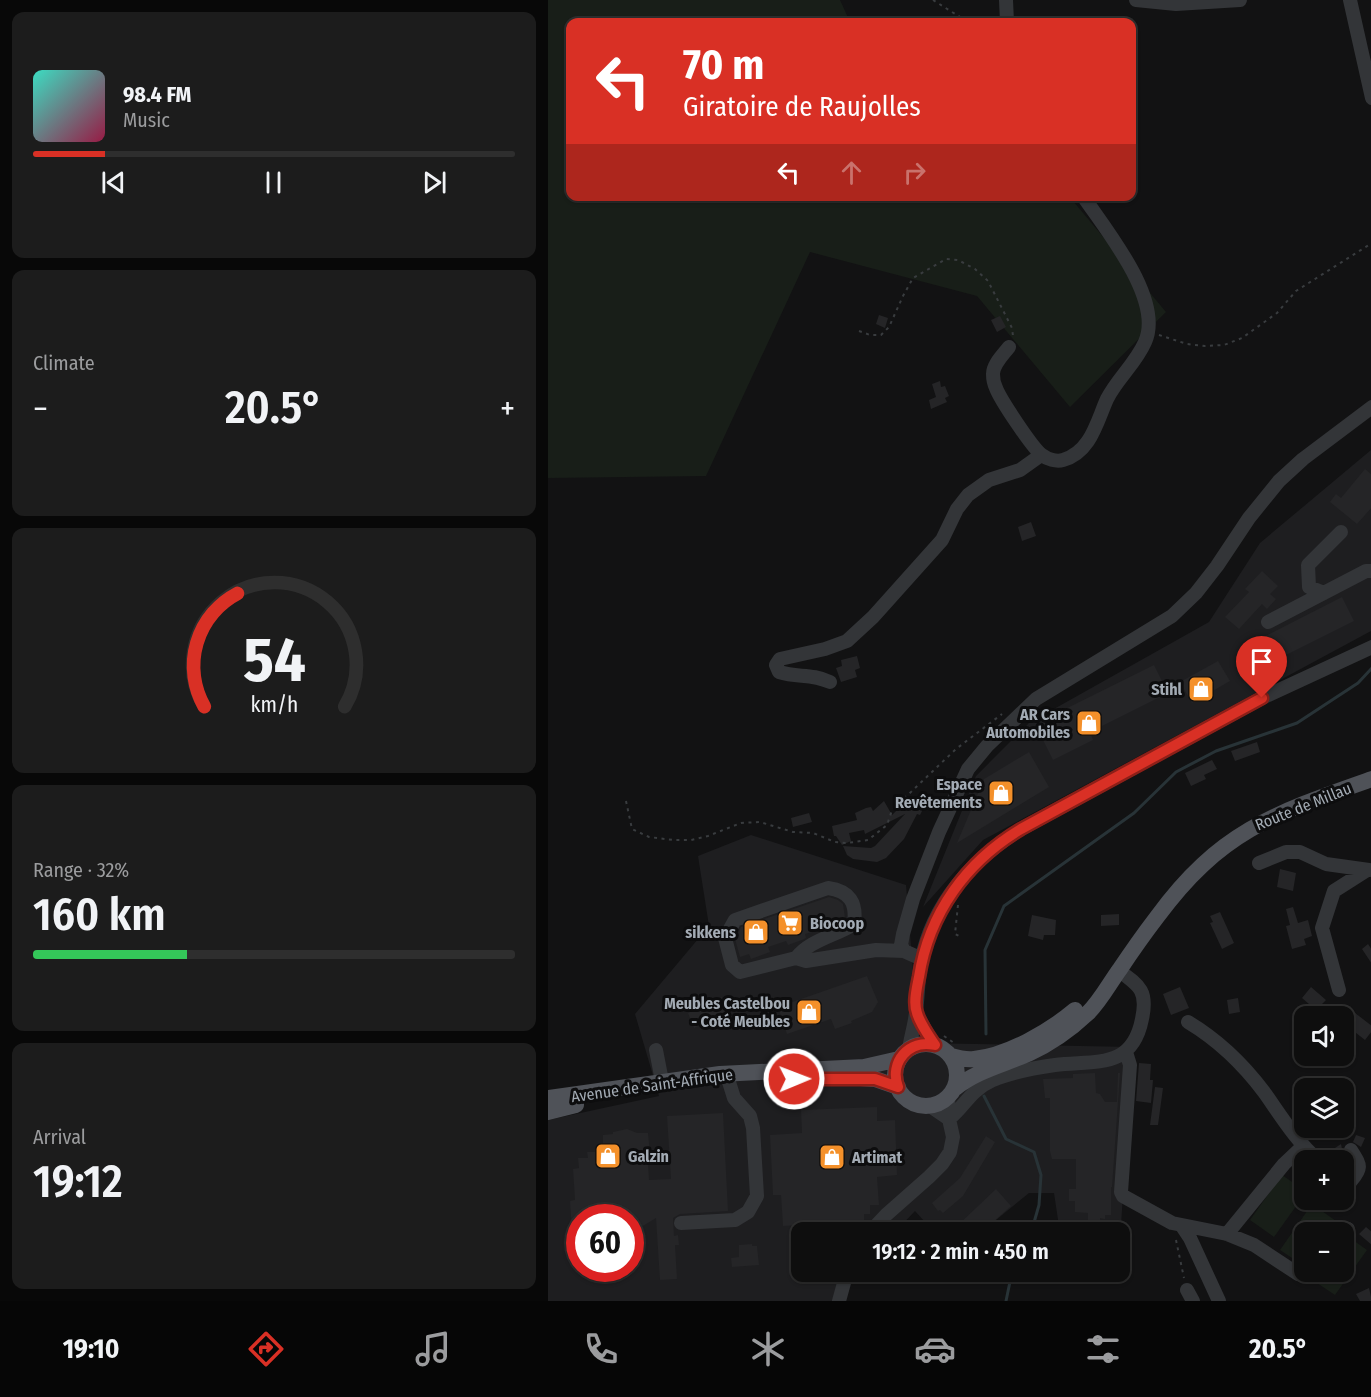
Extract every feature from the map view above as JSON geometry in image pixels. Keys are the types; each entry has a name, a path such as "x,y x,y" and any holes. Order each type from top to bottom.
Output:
{"main road":[{"name":"Route de Millau","path":"930,1106 940,1102 979,1072 1027,1054 1051,1042 1088,1012 1107,991 1118,970 1184,882 1230,840 1276,815 1372,779"},
{"name":"Route de Millau","path":"953,1050 973,1059 994,1054 1045,1032 1069,1015 1118,970"},
{"path":"937,1039 953,1050 957,1072 951,1093"},
{"name":"Avenue de Saint-Affrique","path":"548,1098 576,1096 662,1081 755,1071 864,1067 904,1054 919,1044 937,1039"},
{"path":"904,1054 895,1070 898,1087 908,1100 919,1105 930,1106"},
{"name":"Avenue de Saint-Affrique","path":"548,1112 592,1101 662,1089 729,1082 860,1078 875,1079 898,1087"}],"street":[{"path":"1006,0 1007,18"},
{"path":"1136,0 1176,4 1240,0"},
{"path":"1350,0 1372,98"},
{"path":"1009,347 997,362 993,372 996,387 1030,443 1041,455 1052,460 1063,460 1079,450 1096,431 1108,398 1145,342 1148,331 1147,303 1137,278 1086,201"},
{"path":"904,951 901,945 913,899 939,832 968,769 986,746 1036,699 1172,616 1196,593 1249,518 1280,481 1302,459 1372,407"},
{"path":"830,682 817,675 789,675 779,672 776,665 780,659 825,650 847,641 873,617 942,540 957,509 968,495 989,480 1020,471 1041,455"},
{"path":"1324,593 1309,587 1308,565 1341,532"},
{"path":"1268,622 1366,571 1372,571"},
{"path":"904,1054 916,1013 922,959 933,926 952,891 976,863 1021,829 1262,698 1372,647"},
{"path":"1259,863 1286,852 1300,852 1326,864 1369,870"},
{"path":"1339,990 1322,928 1334,891 1369,870"},
{"path":"796,958 804,948 854,924 855,915 851,898 840,890 828,888 735,920 725,938 732,965 740,972 796,958 806,961 876,951 904,951 922,959"},
{"path":"949,1119 957,1113 968,1096 984,1085 1012,1073 1056,1065 1103,1062 1126,1052 1136,1038 1140,1027 1144,998 1136,983 1118,970"},
{"path":"916,1013 926,1034 937,1039"},
{"path":"1188,1023 1210,1036 1229,1053 1262,1089 1306,1150"},
{"path":"656,1050 662,1081"},
{"path":"1126,1052 1130,1065 1121,1192 1124,1196 1172,1223 1179,1232 1190,1238 1219,1301"},
{"path":"681,1223 736,1220 748,1212 757,1196 753,1128 750,1116 734,1098 729,1082"},
{"path":"879,1222 942,1164 950,1152 953,1137 949,1119 951,1093"},
{"path":"930,1106 949,1119"},
{"path":"1227,1234 1284,1164 1302,1147"},
{"path":"1354,1155 1360,1164 1359,1172 1354,1178"},
{"path":"1179,1232 1227,1234 1254,1245 1294,1271"}],"path":[{"path":"933,0 959,18"},
{"path":"1148,331 1187,344 1205,346 1233,342 1257,329 1277,314 1296,291 1372,243"},
{"path":"859,331 870,335 881,335 889,327 913,278 946,259 958,260 975,269 988,281 1012,328 1013,338 1009,347"},
{"path":"626,801 632,829 649,837 691,840 741,823 760,822 792,832 813,833 835,842 868,840 887,825 892,810 956,749 1007,710"},
{"path":"952,891 957,895 958,900 955,934 959,936"},
{"path":"937,1039 953,1050"},
{"path":"1179,1232 1190,1296"}],"shaded area":[{"path":"548,0 840,0 848,18 566,18 566,201 1073,201 1166,312 1070,407 977,296 810,252 706,476 548,478"},
{"path":"1371,450 1371,631 983,840 923,907 976,776 1029,723 1209,622 1260,543"},
{"path":"751,835 906,885 919,1043 1132,1047 1121,1222 1058,1222 1054,1193 1029,1193 993,1222 925,1222 915,1211 904,1222 791,1222 791,1282 849,1282 832,1301 548,1301 548,1120 659,1096 635,1014 709,926 698,856"},
{"path":"1282,1175 1294,1183 1294,1209 1274,1237 1250,1220"},
{"path":"1308,1210 1320,1210 1336,1221 1335,1222 1299,1222"},
{"path":"1294,1230 1294,1259 1280,1250"},
{"path":"1354,1241 1367,1250 1354,1268"},
{"path":"1316,1282 1344,1282 1335,1295"}],"building":[{"path":"879,315 888,318 885,328 876,324"},
{"path":"1000,316 1006,327 997,332 991,320"},
{"path":"940,381 941,387 945,386 949,396 945,398 947,402 931,409 929,400 936,397 932,384"},
{"path":"1365,469 1372,475 1372,507 1357,524 1330,502 1336,494 1341,498"},
{"path":"1031,522 1036,536 1022,541 1018,527"},
{"path":"1262,571 1278,586 1270,594 1276,599 1267,609 1262,604 1239,629 1225,617 1249,592 1245,589"},
{"path":"1342,597 1354,621 1280,658 1277,652 1248,666 1240,649"},
{"path":"857,656 860,668 855,670 857,677 841,682 836,668 842,666 841,660"},
{"path":"1218,661 1230,681 1192,703 1180,682"},
{"path":"1154,665 1168,693 1090,732 1093,740 1053,760 1035,724"},
{"path":"1257,742 1260,752 1235,761 1231,751"},
{"path":"1029,752 1049,787 957,843 984,779"},
{"path":"1212,760 1217,769 1204,775 1206,779 1191,786 1185,773"},
{"path":"924,792 926,793 922,803 925,805 920,815 917,814 904,839 886,858 877,862 853,859 847,855 843,846 871,848 875,846 905,814 865,834 864,830 849,833 851,841 842,845 834,836 832,826 857,820 855,813 871,807 873,811 884,801 892,815 905,802 910,805 913,799 917,801"},
{"path":"809,813 812,822 793,827 791,818"},
{"path":"1280,869 1296,873 1293,891 1277,887"},
{"path":"829,897 843,904 845,918 823,929 805,934 806,938 802,940 788,945 786,941 768,947 770,952 751,959 749,954 740,957 735,939 741,927"},
{"path":"1293,907 1298,923 1308,920 1312,936 1304,939 1306,945 1292,949 1286,926 1290,925 1286,909"},
{"path":"1220,912 1234,943 1222,949 1210,923 1213,922 1210,916"},
{"path":"1119,914 1119,925 1101,926 1101,915"},
{"path":"1032,915 1056,920 1055,935 1044,935 1043,940 1028,936"},
{"path":"1368,944 1372,950 1372,964 1362,949"},
{"path":"867,976 878,1002 872,1012 835,1029 831,1019 787,1034 778,1007"},
{"path":"1180,987 1189,1008 1171,1015 1163,994"},
{"path":"1311,987 1326,1000 1320,1006 1311,1006 1302,998"},
{"path":"722,997 729,1011 694,1028 688,1013"},
{"path":"1238,998 1240,1012 1229,1014 1227,1000"},
{"path":"1354,1014 1372,1026 1372,1031 1365,1040 1354,1031"},
{"path":"1139,1063 1151,1064 1150,1080 1153,1080 1151,1103 1136,1101"},
{"path":"1095,1073 1096,1093 1100,1094 1105,1102 1117,1102 1118,1073 1120,1073 1111,1215 1105,1215 1105,1219 1100,1218 1100,1222 1088,1222 1088,1213 1075,1212 1075,1201 1069,1201 1069,1189 1076,1189 1076,1159 1052,1159 1050,1151 1050,1098 1045,1098 1043,1079 1073,1078 1073,1074"},
{"path":"1155,1087 1163,1088 1158,1125 1150,1125"},
{"name":"Artimat","path":"877,1107 877,1121 895,1120 897,1175 877,1177 879,1205 870,1205 870,1214 864,1214 864,1221 791,1222 791,1226 783,1226 781,1195 773,1195 770,1135 802,1133 801,1110"},
{"path":"723,1113 728,1211 680,1214 673,1218 674,1236 678,1235 679,1245 675,1245 677,1279 660,1280 656,1218 644,1225 644,1204 570,1204 570,1201 575,1200 573,1169 579,1168 578,1158 588,1158 587,1152 596,1152 603,1144 603,1135 613,1134 613,1132 627,1129 637,1133 648,1133 651,1165 648,1165 649,1180 671,1179 667,1116"},
{"path":"1356,1135 1365,1138 1361,1147 1353,1142"},
{"path":"986,1136 995,1142 963,1196 943,1213 938,1211 932,1203 960,1178"},
{"path":"1341,1144 1342,1150 1336,1150 1335,1148"},
{"path":"996,1189 1011,1206 993,1222 961,1222"},
{"path":"1366,1227 1372,1232 1372,1245 1359,1234"},
{"path":"752,1244 752,1246 757,1246 759,1265 732,1267 731,1258 739,1257 739,1245"},
{"path":"1369,1288 1372,1301 1360,1301 1356,1294"}],"waterway":[{"path":"986,1034 985,950 1004,906 1134,813 1176,772 1216,751 1297,723 1358,683 1372,668"},
{"path":"984,1096 1006,1139 1034,1152 1041,1175 1039,1205 1034,1222"},
{"path":"1006,1301 1010,1282"}],"place":[{"name":"Stihl","path":"1201,689"},
{"name":"AR Cars Automobiles","path":"1089,723"},
{"name":"Espace Revêtements","path":"1001,793"},
{"name":"Biocoop","path":"790,923"},
{"name":"sikkens","path":"756,932"},
{"name":"Meubles Castelbou - Coté Meubles","path":"809,1012"},
{"name":"Galzin","path":"608,1156"},
{"name":"Artimat","path":"832,1157"}],"route":[{"path":"794,1079 847,1077 875,1079 898,1087 895,1070 902,1055 919,1044 935,1045 926,1034 923,1023 916,1013 922,959 941,908 976,863 990,850 1021,829 1262,698"}]}
